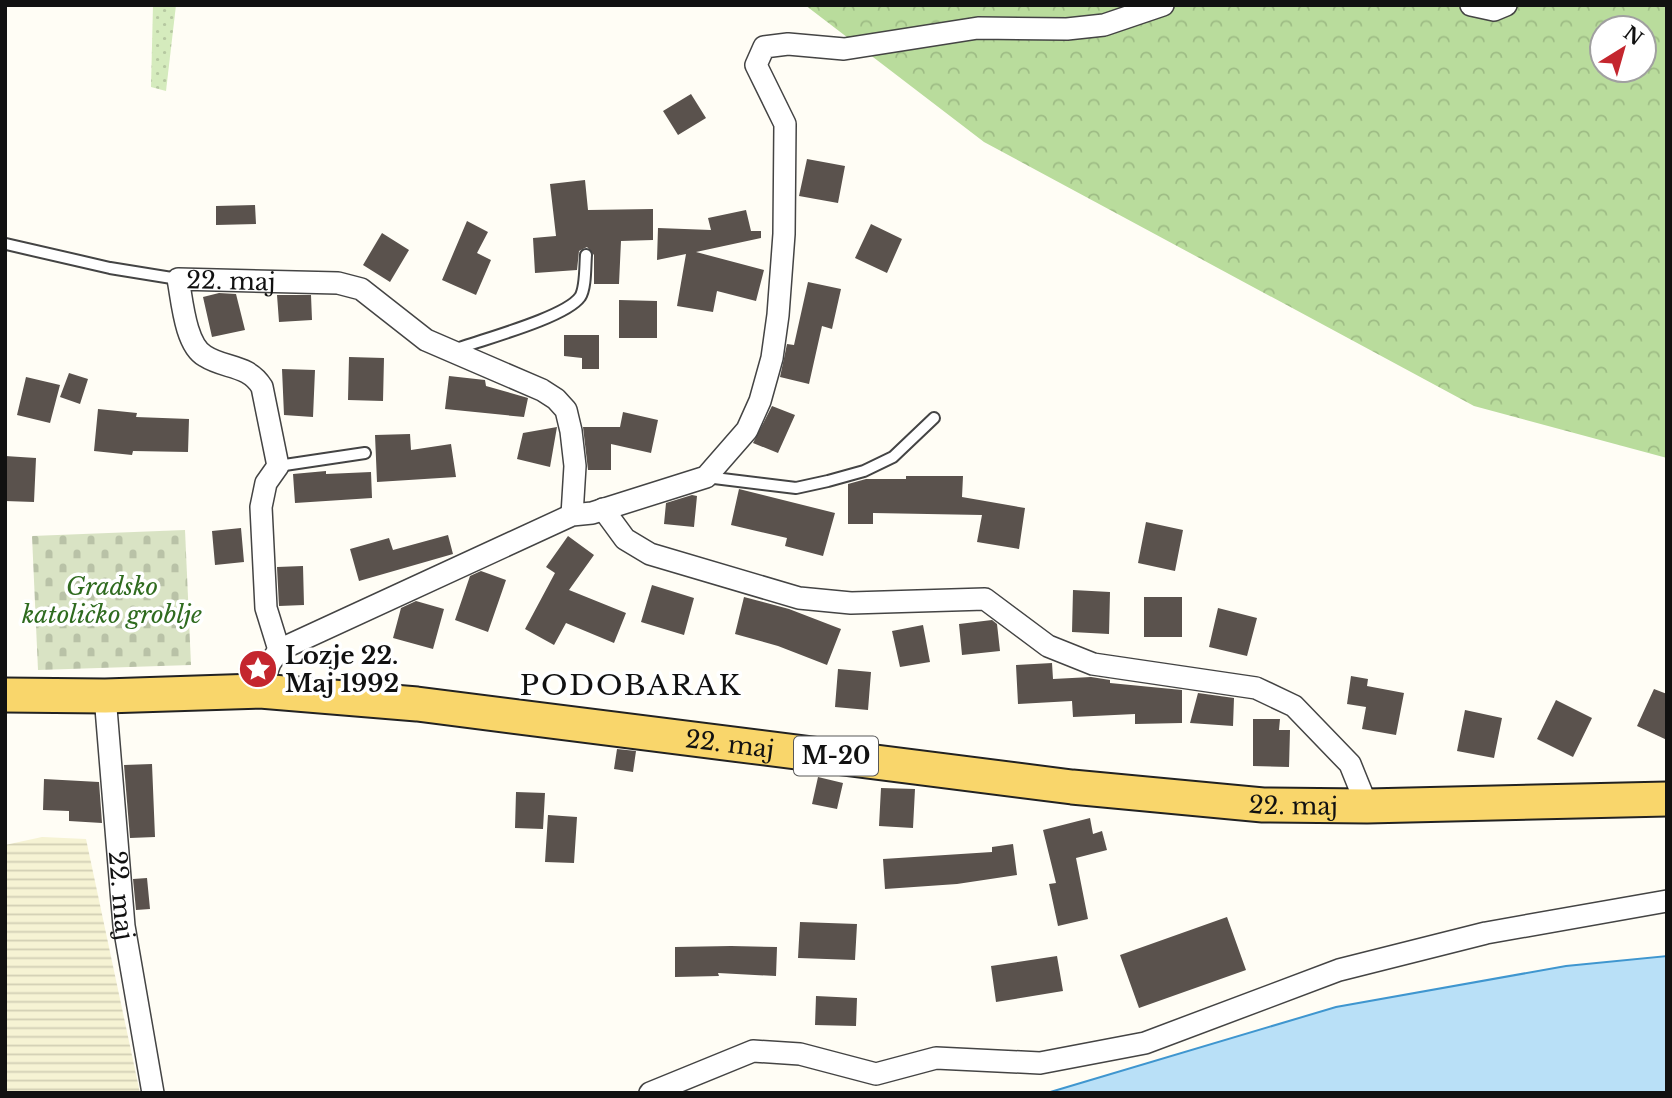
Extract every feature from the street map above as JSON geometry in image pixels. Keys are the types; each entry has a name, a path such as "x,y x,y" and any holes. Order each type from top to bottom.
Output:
{"main road":[{"name":"22. maj","path":"5,695 105,696 260,691 417,704 1072,787 1263,805 1367,806 1667,799"}],"street":[{"path":"260,691 270,663 279,650 572,516 706,477 747,430 760,401 772,358 784,234 785,124 756,65 764,47 772,44 844,49 978,28 1067,29 1104,24 1163,5"},
{"path":"1471,5 1494,10 1506,5"},
{"name":"22. maj","path":"278,466 262,387 255,375 203,356 187,330 178,279 338,283 361,289 426,340 542,390 566,410 575,466 572,516"},
{"path":"278,466 266,482 261,507 266,608 279,650"},
{"name":"22. maj","path":"603,509 625,539 650,554 799,598 851,603 985,599 1048,646 1093,664 1256,688 1294,706 1333,745 1350,764 1367,806"},
{"name":"22. maj","path":"105,696 124,926 153,1093"},
{"path":"650,1093 753,1051 800,1054 876,1074 936,1058 1040,1063 1144,1044 1339,970 1486,933 1667,901"}],"lane":[{"path":"6,244 110,268 178,279"},
{"path":"451,351 542,320 572,304 581,296 586,255"},
{"path":"706,477 796,488 828,481 864,471 893,457 934,418"},
{"path":"278,466 365,453"}],"shaded area":[{"path":"42,837 86,839 140,1093 5,1093 5,845"}],"green space":[{"path":"153,5 176,5 166,91 151,87"},
{"path":"805,5 1667,5 1667,458 1474,406 984,142"},
{"name":"Gradsko katoličko groblje","path":"185,530 191,665 38,670 32,536"}],"water":[{"path":"1667,956 1667,1093 1047,1093 1336,1007 1566,966"}],"building":[{"path":"691,94 706,118 678,135 663,111"},
{"path":"807,159 845,166 838,203 799,196"},
{"path":"585,180 588,210 653,209 653,240 621,241 619,284 594,284 594,255 587,247 579,251 577,270 535,273 533,238 556,236 550,184"},
{"path":"255,205 256,224 216,225 216,206"},
{"path":"746,210 751,231 761,231 761,238 696,252 764,270 756,301 717,291 713,312 677,306 686,254 657,260 658,228 711,230 708,218"},
{"path":"467,221 488,232 477,253 491,260 476,295 442,280"},
{"path":"871,224 902,239 887,273 855,258"},
{"path":"382,233 409,250 390,282 363,265"},
{"path":"808,282 841,289 832,329 822,326 809,384 780,377 787,344 794,345"},
{"path":"219,293 236,294 245,330 212,337 203,297"},
{"path":"277,295 311,295 312,320 279,322"},
{"path":"619,300 657,301 657,338 619,338"},
{"path":"564,335 599,335 599,369 582,369 582,358 564,356"},
{"path":"349,357 384,358 383,401 348,400"},
{"path":"282,369 315,370 313,417 284,415"},
{"path":"69,373 88,379 80,404 60,397"},
{"path":"449,376 485,380 486,386 528,398 524,417 445,409"},
{"path":"26,377 60,385 50,423 17,415"},
{"path":"772,406 795,415 778,453 753,443"},
{"path":"98,409 137,413 136,417 189,419 188,452 133,451 132,455 94,451"},
{"path":"623,412 658,420 651,453 611,444 611,470 588,470 583,427 620,427"},
{"path":"557,427 550,467 517,459 523,433"},
{"path":"410,434 411,450 451,444 456,477 377,482 375,435"},
{"path":"5,456 36,458 34,502 5,501"},
{"path":"326,471 326,474 371,472 372,498 295,503 293,474"},
{"path":"906,476 963,476 962,497 1025,508 1019,549 977,542 982,515 873,513 873,524 848,524 848,484 866,479 906,479"},
{"path":"739,489 835,513 823,556 785,546 787,538 731,525"},
{"path":"697,496 694,527 664,524 666,503"},
{"path":"1146,522 1183,530 1175,571 1138,563"},
{"path":"241,528 244,562 215,565 212,531"},
{"path":"448,535 453,554 359,581 350,549 389,538 393,550"},
{"path":"568,536 594,555 569,590 626,613 614,643 566,623 554,645 525,629 555,573 546,567"},
{"path":"303,566 304,605 279,606 277,567"},
{"path":"481,571 506,580 488,632 455,620 470,576"},
{"path":"652,585 694,598 684,635 641,622"},
{"path":"1073,590 1110,592 1109,634 1072,632"},
{"path":"744,597 789,609 841,629 827,665 778,646 735,634"},
{"path":"1144,597 1182,597 1182,637 1144,637"},
{"path":"416,601 444,609 433,649 393,638 401,608"},
{"path":"1218,608 1257,618 1247,656 1209,647"},
{"path":"992,620 997,624 1000,651 962,655 959,624"},
{"path":"923,625 930,662 900,667 892,631"},
{"path":"1052,663 1053,679 1091,677 1110,680 1110,683 1182,690 1182,723 1135,724 1135,714 1073,717 1072,701 1018,704 1016,665"},
{"path":"838,669 871,672 868,710 835,707"},
{"path":"1351,676 1368,679 1367,686 1404,693 1396,735 1362,729 1366,707 1347,704"},
{"path":"1654,689 1667,694 1667,740 1637,726"},
{"path":"1198,693 1234,698 1233,726 1190,723"},
{"path":"1556,700 1592,718 1573,757 1537,739"},
{"path":"1465,710 1502,718 1494,758 1457,751"},
{"path":"1253,719 1280,719 1279,730 1290,730 1289,767 1253,766"},
{"path":"617,749 636,751 633,772 614,769"},
{"path":"152,764 155,837 130,838 124,765"},
{"path":"818,777 843,783 837,809 812,804"},
{"path":"44,779 99,782 102,823 69,821 69,811 43,810"},
{"path":"881,788 915,789 913,828 879,826"},
{"path":"516,792 545,793 543,829 515,828"},
{"path":"548,815 577,817 574,863 545,862"},
{"path":"1090,818 1093,834 1102,831 1107,850 1076,858 1088,919 1058,926 1049,884 1056,883 1043,830"},
{"path":"1013,844 1017,875 957,884 885,889 883,859 992,852 992,847"},
{"path":"147,878 150,909 136,910 133,879"},
{"path":"1227,917 1246,970 1139,1008 1120,955"},
{"path":"800,922 857,924 855,960 798,958"},
{"path":"675,947 777,947 776,976 718,973 719,976 675,977"},
{"path":"1057,956 1063,991 996,1002 991,966"},
{"path":"816,996 857,998 856,1026 815,1025"}],"place":[{"name":"Lozje 22. Maj 1992","path":"258,669"}],"district":[{"name":"PODOBARAK","path":"631,685"}]}
